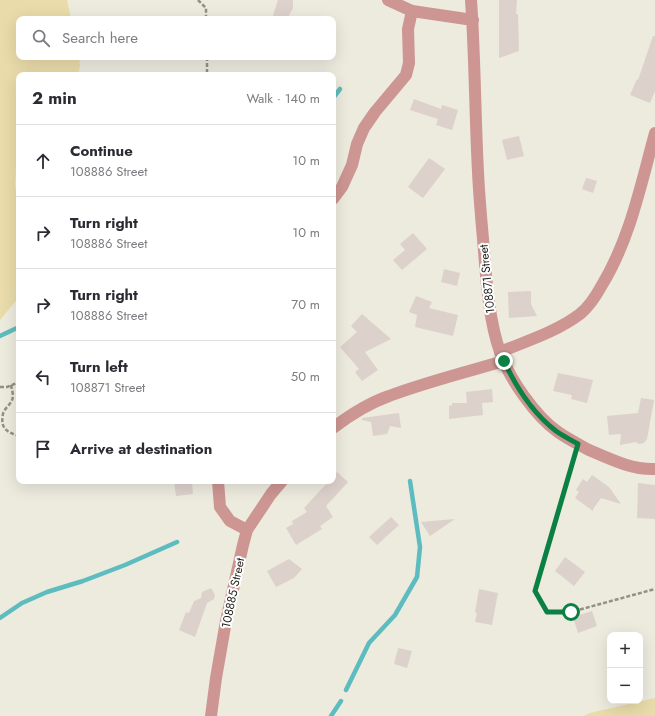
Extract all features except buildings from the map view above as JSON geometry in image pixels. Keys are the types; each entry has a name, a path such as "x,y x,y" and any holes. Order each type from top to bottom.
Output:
{"street":[{"path":"388,0 412,11 472,20"},
{"name":"108871 Street","path":"471,0 478,172 486,273 493,329 502,356 511,376 526,399 544,420 556,431 578,444 609,459 643,470 655,469"},
{"path":"336,195 342,187 352,165 364,128 375,112 406,76 409,63 408,29 412,11"},
{"path":"336,426 351,415 388,396 438,380 502,356 570,321 592,303 621,249 655,133"},
{"path":"218,484 220,507 230,521 248,530"},
{"name":"108885 Street","path":"211,716 226,621 237,568 248,530 271,494 279,484"}],"path":[{"path":"198,0 206,8 206,16"},
{"path":"207,60 207,72"},
{"path":"0,387 16,383"},
{"path":"11,385 13,400 3,413 3,426 7,432 16,435"},
{"path":"578,444 535,591 547,612 571,612 655,589"}],"shaded area":[{"path":"0,0 67,0 70,16 16,16 16,60 79,60 80,66 79,72 16,72 16,301 0,320"},
{"path":"655,698 655,716 584,716 590,713 629,704 643,704 643,701"}],"waterway":[{"path":"336,94 340,89"},
{"path":"0,336 16,328"},
{"path":"346,690 369,643 395,615 417,577 420,547 410,481"},
{"path":"0,618 22,603 47,592 83,581 125,565 177,542"},
{"path":"331,716 341,701"}],"route":[{"path":"504,361 511,376 526,399 544,420 556,431 578,444 535,591 547,612 571,612"}]}
